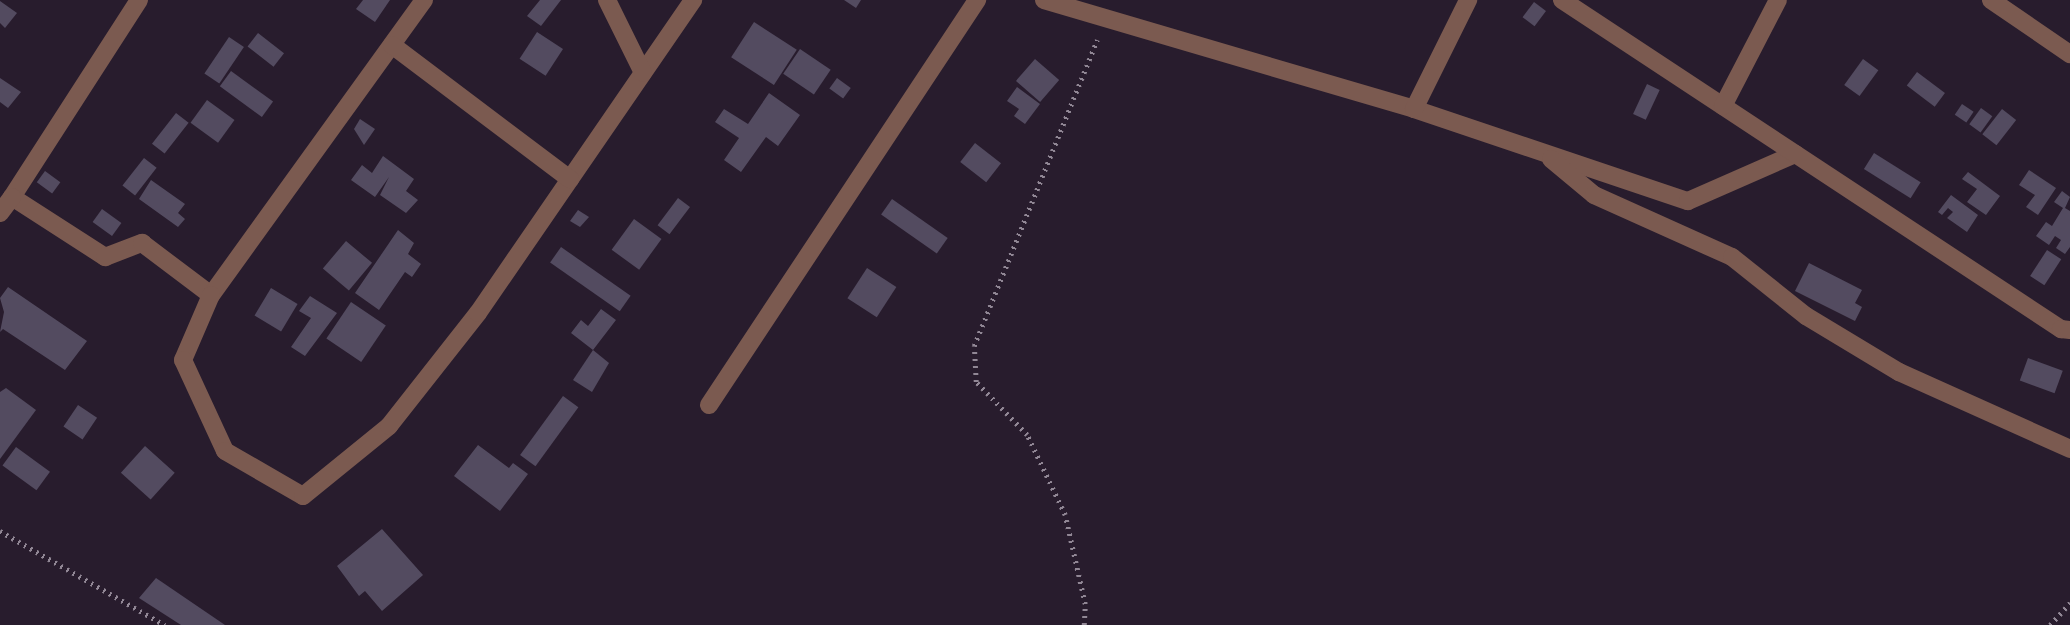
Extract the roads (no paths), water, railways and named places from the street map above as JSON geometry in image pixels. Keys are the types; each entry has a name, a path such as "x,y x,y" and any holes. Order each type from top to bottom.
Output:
{"street":[{"path":"0,213 138,0"},
{"path":"424,0 211,295 183,360 225,451 303,496 389,426 478,313 693,0"},
{"path":"607,0 643,73"},
{"path":"709,405 977,0"},
{"path":"1044,0 1414,109 1688,201 1795,154"},
{"path":"1414,109 1468,0"},
{"path":"1562,0 2061,329 2070,330"},
{"path":"1723,106 1778,0"},
{"path":"1991,0 2070,54"},
{"path":"393,45 570,179"},
{"path":"1543,152 1594,195 1732,257 1806,316 1899,372 2070,449"},
{"path":"12,197 105,257 142,243 211,295"}]}
